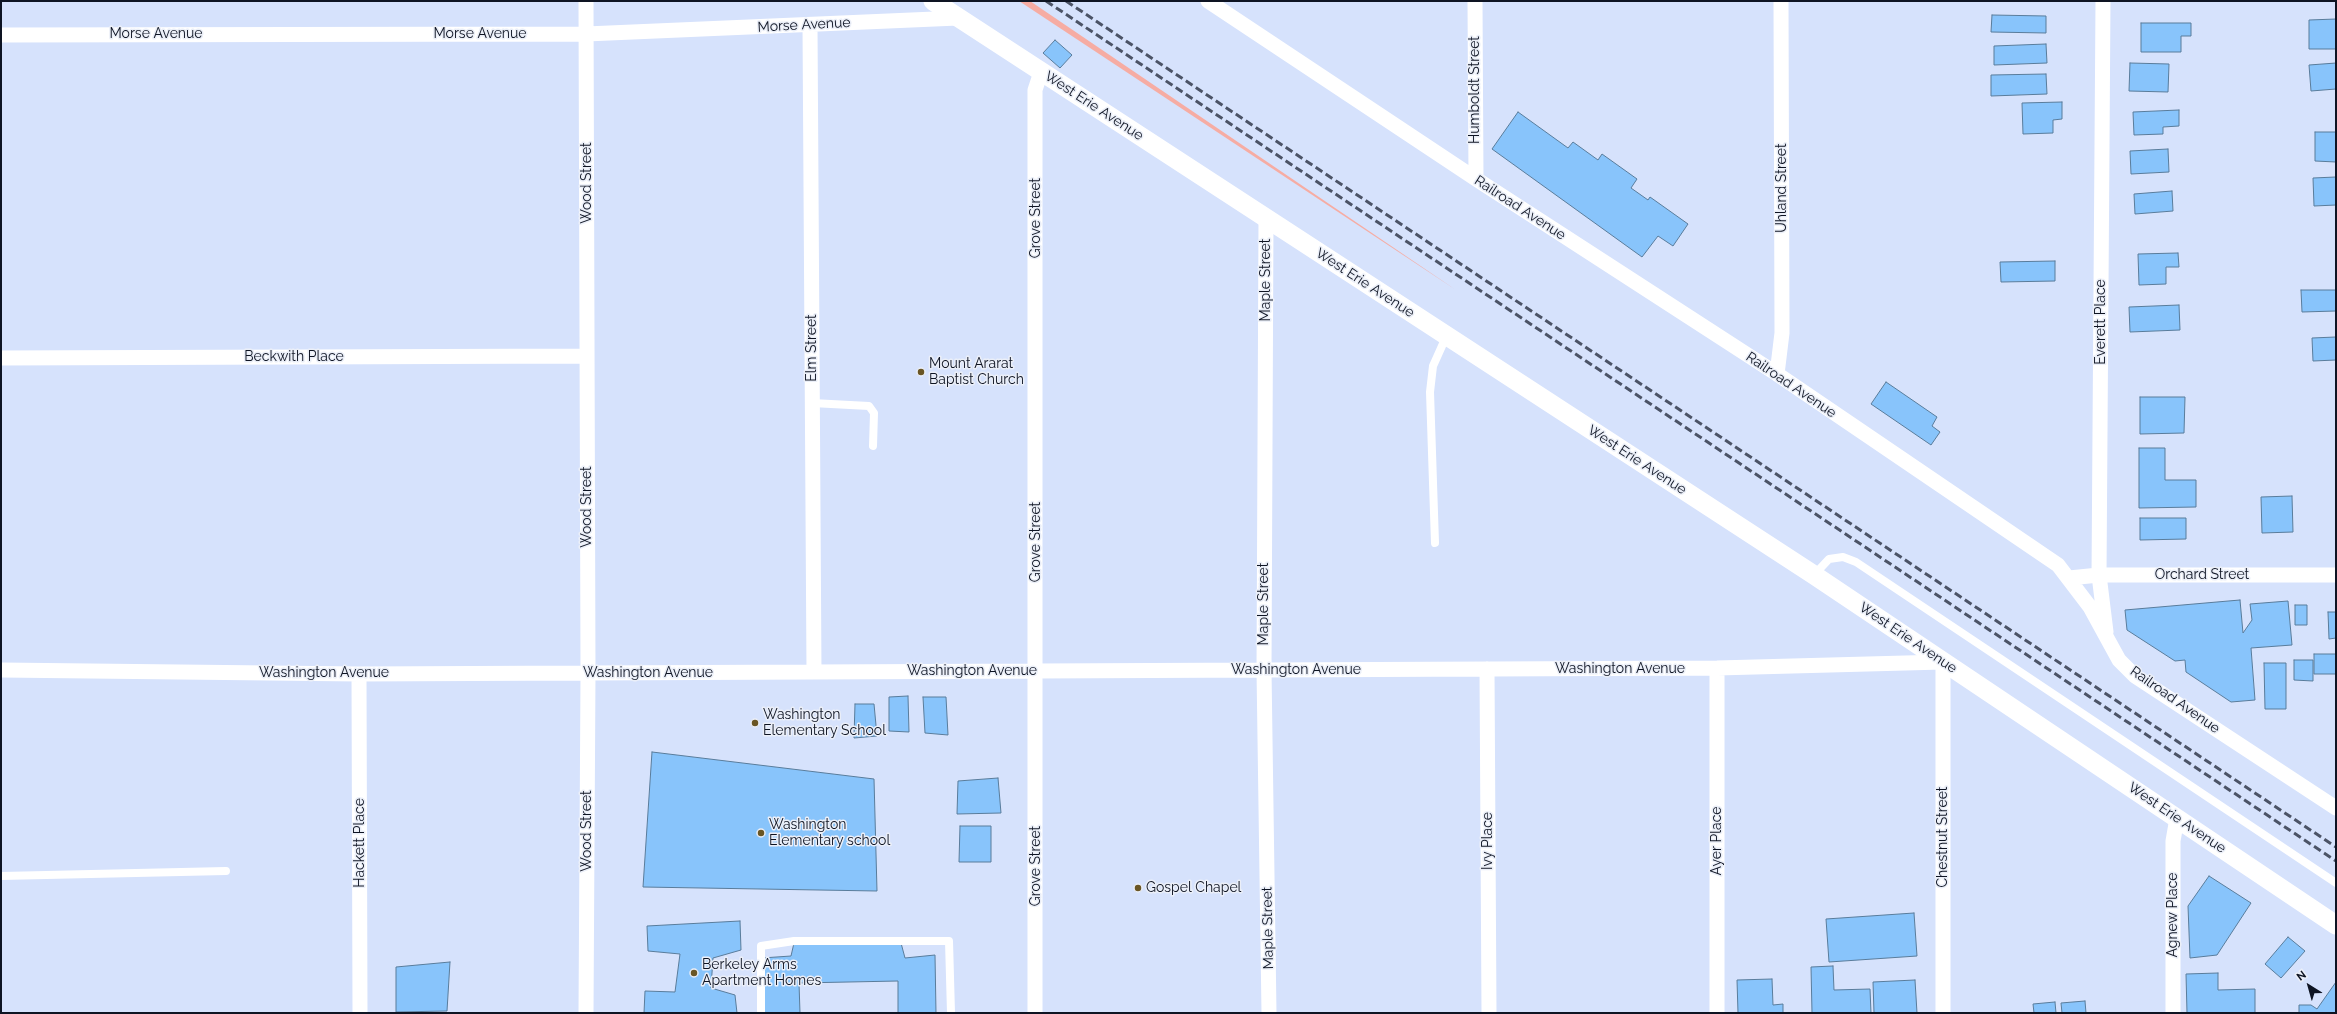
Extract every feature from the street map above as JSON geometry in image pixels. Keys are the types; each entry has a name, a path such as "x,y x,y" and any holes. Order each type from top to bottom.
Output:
{"street":[{"name":"Wood Street","path":"586,1 588,673 586,1013"},
{"name":"West Erie Avenue","path":"933,1 1446,337 1814,575 2336,925"},
{"name":"Railroad Avenue","path":"1208,1 1476,179 1777,374 2058,566 2069,578 2090,607 2108,643 2119,660 2135,676 2336,808"},
{"name":"Humboldt Street","path":"1475,1 1476,179"},
{"name":"Uhland Street","path":"1777,374 1782,333 1781,1"},
{"name":"Everett Place","path":"2103,1 2099,575 2108,643"},
{"name":"Morse Avenue","path":"1,34 586,34 958,18"},
{"name":"Elm Street","path":"810,25 814,672"},
{"name":"Grove Street","path":"1035,1013 1035,90 1041,72"},
{"name":"Maple Street","path":"1266,218 1264,670 1269,1013"},
{"name":"Beckwith Place","path":"1,358 587,356"},
{"name":"Orchard Street","path":"2069,578 2099,575 2336,575"},
{"name":"Washington Avenue","path":"1,670 359,674 1717,668 1943,662"},
{"name":"Chestnut Street","path":"1943,662 1943,1013"},
{"name":"Ayer Place","path":"1717,668 1717,1013"},
{"name":"Ivy Place","path":"1487,669 1489,1013"},
{"name":"Hackett Place","path":"359,674 360,1013"},
{"name":"Agnew Place","path":"2173,1013 2173,841 2177,818"}],"lane":[{"path":"1435,542 1430,392 1433,366 1446,337"},
{"path":"812,403 869,406 874,413 873,446"},
{"path":"1814,575 1829,559 1842,557 1856,562 2336,883"},
{"path":"1,876 226,871"},
{"path":"761,1013 761,946 794,941 949,941 951,1013"}],"shaded area":[{"path":"1019,1 1030,1 1456,290"}],"building":[{"path":"1992,15 2046,16 2046,33 1991,32"},
{"path":"2336,19 2336,49 2309,49 2309,20"},
{"path":"2141,23 2191,23 2191,36 2181,36 2181,52 2141,52"},
{"path":"1055,40 1072,55 1060,68 1043,53"},
{"path":"2046,44 2047,63 1994,65 1994,46"},
{"path":"2130,63 2169,64 2168,92 2129,91"},
{"path":"2336,63 2336,89 2311,91 2309,65"},
{"path":"2046,74 2047,94 1991,96 1991,75"},
{"path":"2062,102 2062,119 2053,120 2053,133 2023,134 2022,103"},
{"path":"2179,110 2179,126 2163,127 2163,134 2134,135 2133,112"},
{"path":"1518,112 1568,148 1573,142 1598,160 1602,154 1637,179 1631,188 1648,200 1650,197 1688,224 1673,246 1658,236 1642,257 1492,149"},
{"path":"2315,132 2336,132 2336,162 2315,161"},
{"path":"2168,149 2169,172 2131,174 2130,151"},
{"path":"2336,177 2336,205 2314,206 2313,178"},
{"path":"2172,191 2173,211 2135,214 2134,194"},
{"path":"2178,253 2179,267 2166,267 2166,284 2139,285 2138,254"},
{"path":"2055,261 2055,281 2001,282 2000,262"},
{"path":"2301,290 2336,290 2336,311 2302,312"},
{"path":"2179,305 2180,330 2130,332 2129,307"},
{"path":"2336,337 2336,360 2313,361 2312,338"},
{"path":"1886,382 1937,417 1932,426 1940,432 1931,445 1871,404"},
{"path":"2140,397 2185,397 2184,433 2140,434"},
{"path":"2139,448 2165,448 2165,480 2196,480 2196,507 2139,508"},
{"path":"2292,496 2293,532 2262,533 2261,497"},
{"path":"2140,518 2186,518 2186,539 2140,540"},
{"path":"2240,600 2243,633 2252,620 2250,604 2288,601 2292,645 2251,648 2255,700 2231,702 2186,672 2185,660 2175,661 2127,630 2125,610"},
{"path":"2295,605 2307,605 2307,625 2295,625"},
{"path":"2328,612 2336,612 2336,638 2329,639"},
{"path":"2314,654 2336,654 2336,674 2314,674"},
{"path":"2294,660 2313,660 2313,681 2294,680"},
{"path":"2264,663 2286,663 2286,709 2265,709"},
{"path":"908,696 909,732 889,731 889,697"},
{"path":"923,697 946,697 948,735 925,733"},
{"path":"855,704 874,704 877,736 854,738"},
{"name":"Washington Elementary school","path":"652,752 874,779 877,891 643,887"},
{"path":"998,778 1001,813 957,814 958,781"},
{"path":"960,826 991,826 991,862 959,862"},
{"path":"2209,876 2251,903 2217,955 2190,958 2188,906"},
{"path":"1914,913 1917,956 1829,962 1826,919"},
{"name":"Berkeley Arms Apartment Homes","path":"740,921 741,950 713,958 711,988 735,995 737,1013 644,1013 645,991 675,992 680,954 648,951 647,926"},
{"path":"2288,937 2305,951 2281,978 2265,964"},
{"path":"794,943 901,943 905,958 935,955 936,1013 898,1013 898,981 799,983 800,1013 763,1013 762,958 791,956"},
{"path":"450,962 447,1011 396,1012 396,967"},
{"path":"1833,966 1834,990 1870,989 1871,1013 1812,1013 1811,967"},
{"path":"2218,973 2218,990 2255,989 2255,1013 2187,1013 2186,974"},
{"path":"1772,979 1773,1005 1783,1004 1783,1013 1738,1013 1737,980"},
{"path":"1915,980 1917,1013 1874,1013 1873,982"},
{"path":"2336,982 2336,1013 2299,1013 2299,1005 2311,1005 2317,1009"},
{"path":"2085,1001 2086,1013 2062,1013 2061,1003"},
{"path":"2055,1002 2056,1013 2034,1013 2033,1004"}],"railway":[{"path":"1046,1 2336,861"},
{"path":"1066,1 2336,847"}],"place":[{"name":"Mount Ararat Baptist Church","path":"921,372"},
{"name":"Washington Elementary School","path":"755,723"},
{"name":"Washington Elementary school","path":"761,833"},
{"name":"Gospel Chapel","path":"1138,888"},
{"name":"Berkeley Arms Apartment Homes","path":"694,973"}]}
